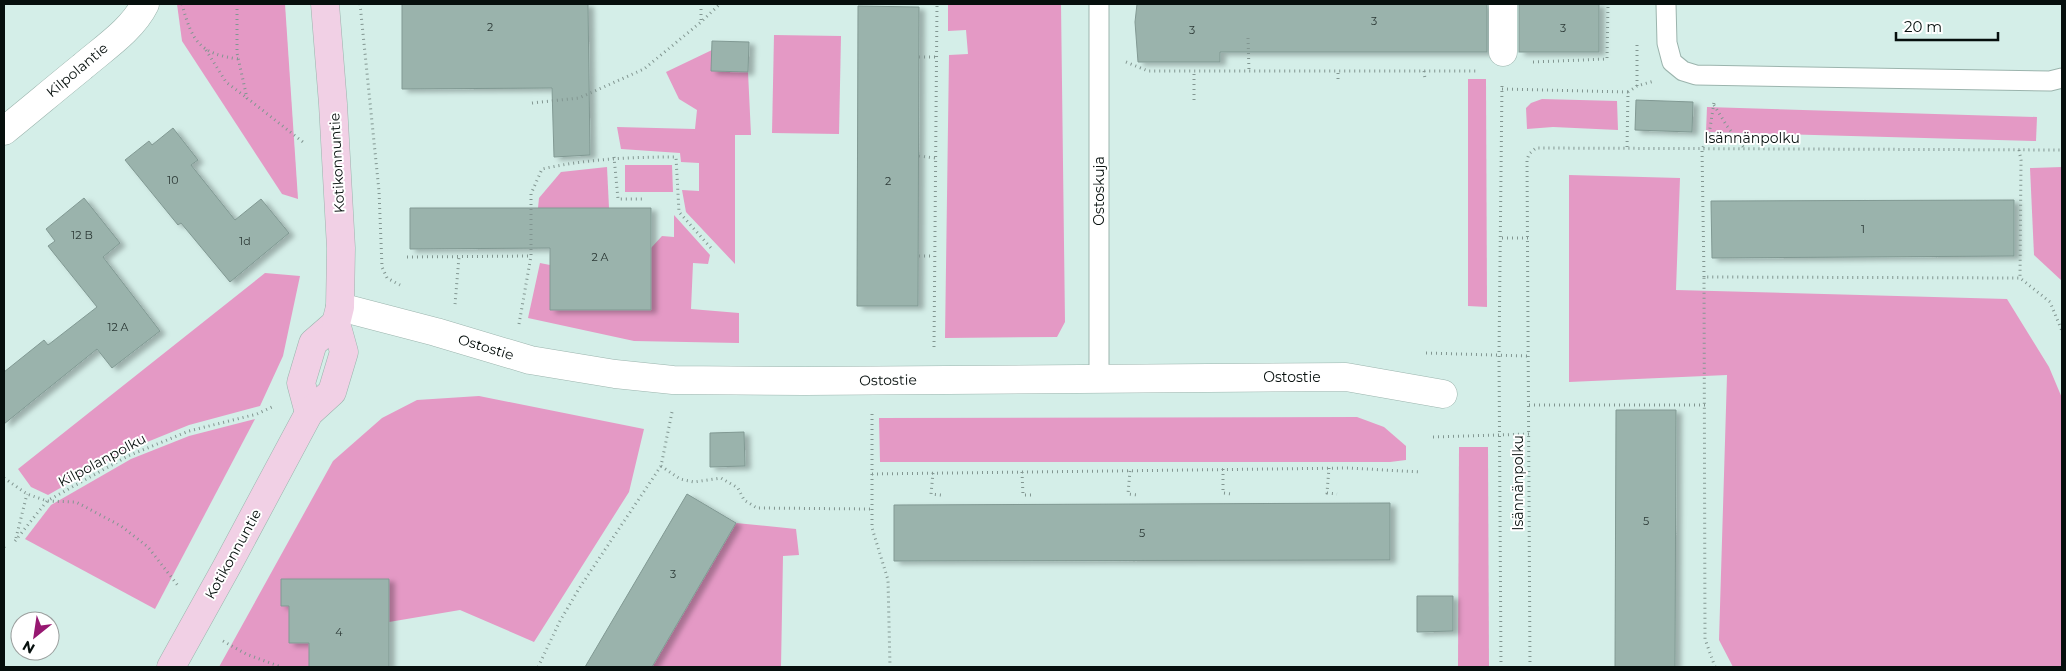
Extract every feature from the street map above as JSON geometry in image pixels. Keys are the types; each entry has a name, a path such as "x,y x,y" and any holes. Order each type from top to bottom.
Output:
{"street":[{"name":"Kilpolantie","path":"4,131 109,44 141,12 145,4"},
{"name":"Kotikonnuntie","path":"171,667 309,413 301,383 313,343 338,315 341,248 338,173 325,4"},
{"path":"1503,4 1503,52"},
{"name":"Ostostie","path":"338,315 436,332 530,360 615,374 673,380 815,381 1346,376 1443,394"}],"lane":[{"name":"Ostoskuja","path":"1099,4 1099,378"},
{"path":"1666,4 1667,44 1672,62 1684,71 1696,75 2050,81 2062,78"}],"path":[{"path":"182,4 189,30 206,50 226,82 296,135 338,173"},
{"path":"237,4 236,28 239,59 247,98"},
{"path":"360,4 379,191 382,267 386,278 400,285"},
{"path":"701,4 701,22"},
{"path":"532,103 579,98 644,69 720,4"},
{"path":"934,347 937,4"},
{"path":"1531,62 1608,59 1608,4"},
{"path":"1248,38 1249,71"},
{"path":"206,50 218,56 239,59"},
{"path":"919,57 936,58"},
{"path":"1122,60 1148,71 1481,71"},
{"path":"1194,71 1194,100"},
{"path":"1338,71 1338,79"},
{"path":"1424,71 1424,79"},
{"path":"1714,75 1714,104 1709,135 1702,149 1705,639 1715,667"},
{"name":"Isännänpolku","path":"1501,667 1499,356 1502,238 1502,89 1628,92 1627,148"},
{"path":"1714,104 1727,126 1745,149"},
{"name":"Isännänpolku","path":"1530,667 1529,405 1527,356 1527,160 1529,154 1536,148 2062,150"},
{"path":"2019,150 2021,160 2020,278"},
{"path":"519,324 531,256 531,194 542,169 614,157 676,156 679,212 711,248"},
{"path":"919,156 935,158"},
{"path":"614,157 618,199 644,199"},
{"path":"1502,238 1528,238"},
{"path":"408,257 531,256"},
{"path":"918,256 934,256"},
{"path":"455,305 459,257"},
{"path":"1704,277 2020,278 2050,302 2062,331"},
{"path":"1426,353 1527,356"},
{"path":"1529,405 1705,405"},
{"name":"Kilpolanpolku","path":"4,478 27,494 47,501 128,456 190,430 257,414 272,407"},
{"path":"538,667 560,621 580,587 661,466 672,413"},
{"path":"872,414 872,528 888,580 890,667"},
{"path":"1433,437 1529,434"},
{"path":"661,466 680,479 694,482 721,478 738,488 744,500 757,508 872,508"},
{"path":"872,474 1329,468 1422,472"},
{"path":"1329,468 1327,493 1337,494"},
{"path":"1223,470 1223,493 1232,494"},
{"path":"1130,471 1128,494 1138,495"},
{"path":"1022,472 1023,495 1034,495"},
{"path":"933,473 931,494 941,495"},
{"path":"27,494 15,541 47,501 76,502 121,526 148,547 199,616"},
{"path":"222,641 246,654 281,667"}],"shaded area":[{"path":"177,4 285,4 298,199 282,194 182,41"},
{"path":"948,4 1061,4 1065,322 1057,337 945,338 949,55 968,54 966,30 948,31"},
{"path":"774,35 841,36 839,134 772,133"},
{"path":"712,50 712,71 748,72 751,135 735,135 735,264 686,212 682,190 699,191 699,163 681,162 680,153 621,149 617,127 695,129 697,110 679,99 666,72"},
{"path":"1468,79 1486,79 1487,307 1468,306"},
{"path":"1542,99 1617,101 1618,130 1553,127 1527,129 1526,108 1531,103"},
{"path":"1707,107 2037,117 2036,141 1706,132"},
{"path":"625,165 672,165 673,192 625,192"},
{"path":"607,167 609,208 538,208 539,198 561,172"},
{"path":"2062,167 2062,281 2034,255 2030,168"},
{"path":"1569,175 1680,178 1676,290 2007,299 2049,367 2062,398 2062,667 1733,667 1719,640 1727,375 1569,382"},
{"path":"674,215 710,255 708,264 693,263 691,309 739,313 739,343 634,341 528,318 540,263 550,265 550,310 651,310 651,248 662,236 674,237"},
{"path":"265,273 300,276 283,356 260,406 189,425 125,451 48,495 31,487 18,469"},
{"path":"479,396 644,429 629,492 534,642 460,610 389,622 389,667 219,667 333,461 382,418 417,400"},
{"path":"1357,417 1384,427 1406,446 1406,460 1390,462 880,462 879,418"},
{"path":"255,419 155,609 25,539 51,505 131,459 189,436"},
{"path":"1459,447 1488,447 1489,667 1458,667"},
{"path":"736,523 796,529 799,555 783,556 781,667 652,667"}],"building":[{"path":"402,4 588,4 590,155 554,157 552,88 402,89"},
{"path":"1137,4 1487,4 1487,52 1220,52 1220,62 1138,62 1135,22"},
{"path":"1519,4 1599,4 1599,52 1519,52"},
{"path":"858,6 919,7 918,306 857,306"},
{"path":"712,41 749,42 748,72 711,71"},
{"path":"1636,100 1693,102 1692,132 1635,130"},
{"path":"173,128 198,160 191,165 235,220 261,199 289,233 230,282 181,223 178,225 125,160 149,141 152,145"},
{"path":"84,198 120,243 103,257 160,331 112,368 97,349 4,424 4,372 44,340 48,345 97,307 48,246 55,241 46,229"},
{"path":"2014,200 2014,256 1712,258 1711,201"},
{"path":"410,208 651,208 651,310 550,310 550,248 410,249"},
{"path":"1616,410 1676,410 1675,667 1615,667"},
{"path":"744,432 745,466 710,467 710,433"},
{"path":"687,494 736,523 652,667 585,667"},
{"path":"1390,503 1390,560 894,561 894,505"},
{"path":"281,579 389,579 389,667 309,667 309,643 289,643 289,606 281,606"},
{"path":"1417,596 1453,596 1453,631 1417,632"}]}
